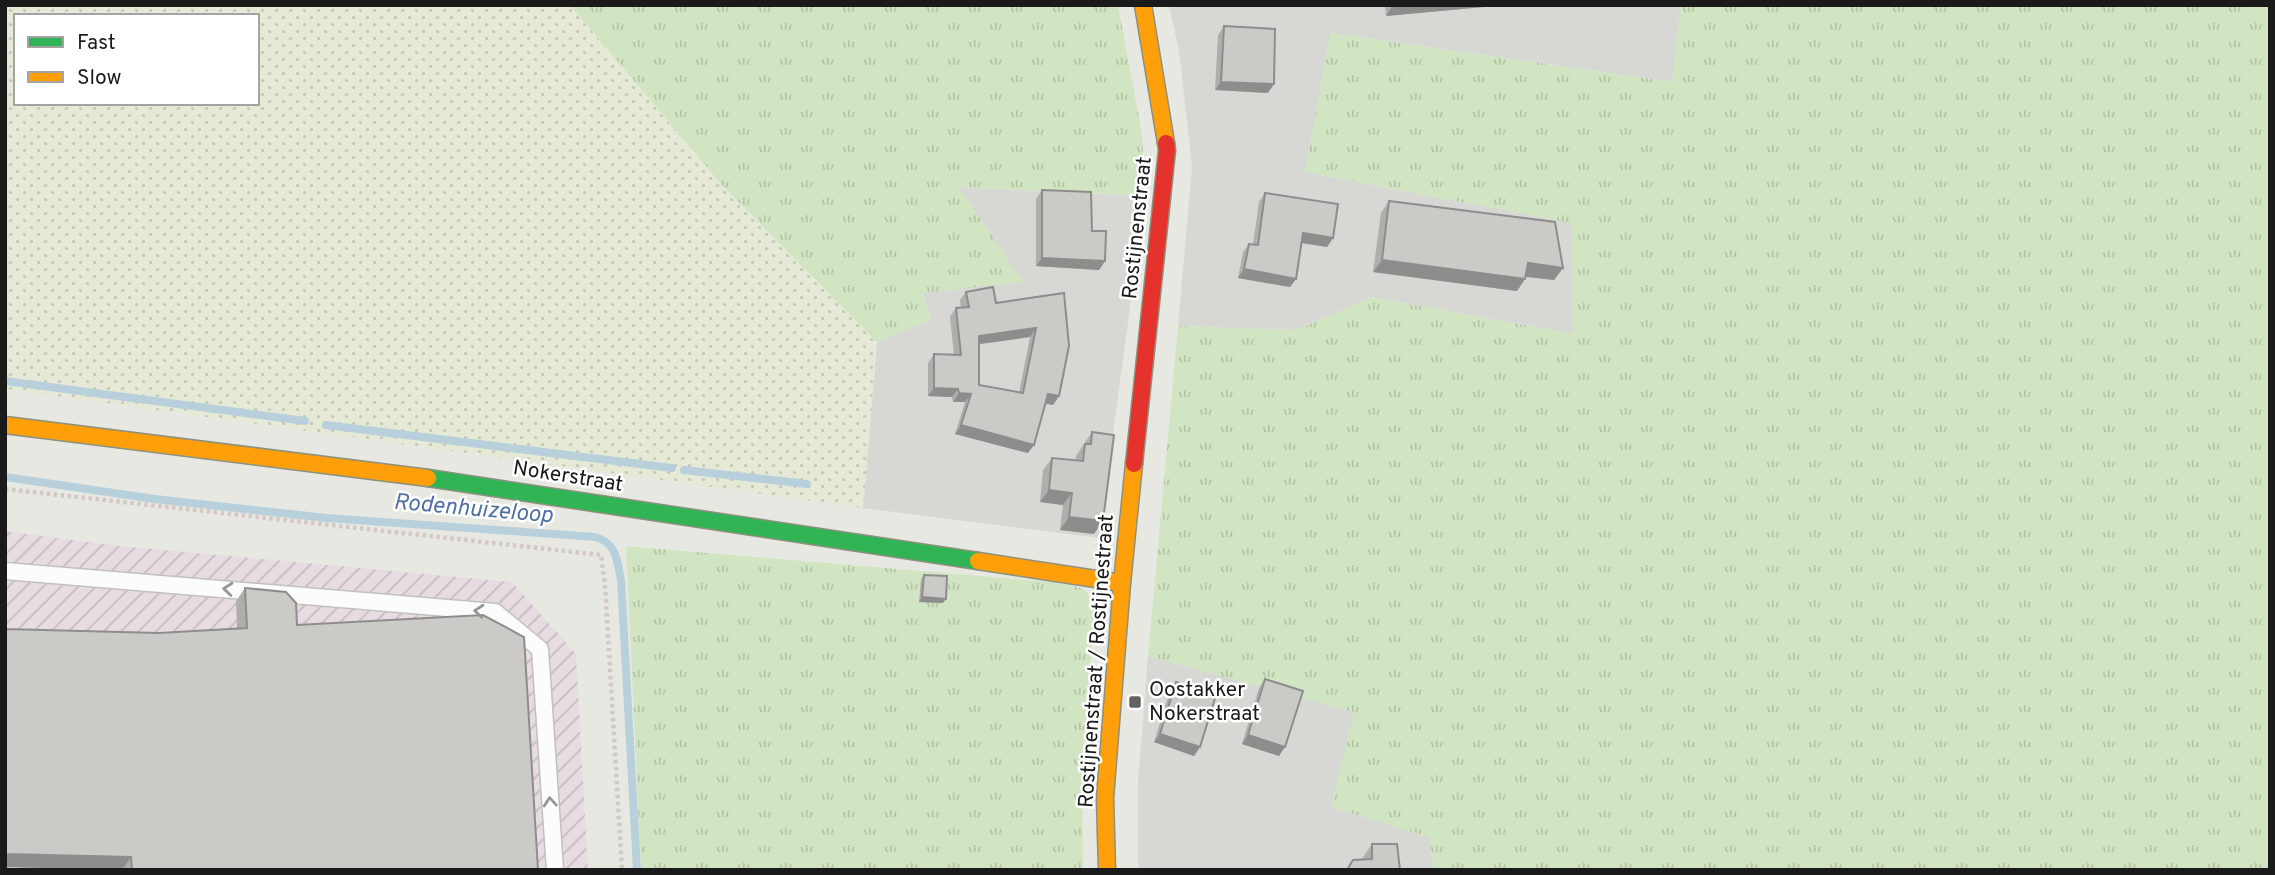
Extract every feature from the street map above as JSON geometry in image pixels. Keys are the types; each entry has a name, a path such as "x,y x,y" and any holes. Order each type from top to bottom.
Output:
{"street":[{"name":"Rostijnenstraat","path":"1135,456 1167,150 1143,5"},
{"name":"Nokerstraat","path":"5,425 478,484 1122,583"},
{"name":"Rostijnenstraat / Rostijnestraat","path":"1107,870 1105,798 1135,456"}],"lane":[{"path":"5,571 495,612 540,649 555,870"}],"shaded area":[{"path":"1169,5 1681,5 1673,82 1331,33 1305,172 1572,223 1574,334 1371,297 1297,330 1178,326 1192,167 1179,51"},
{"path":"958,187 1145,196 1099,538 863,508 877,342 931,320 923,293"},
{"path":"5,531 119,546 512,582 576,654 588,870 5,870"},
{"path":"1148,656 1355,712 1331,807 1430,837 1434,870 1138,870 1138,782"}],"green space":[{"path":"5,5 570,5 721,184 877,342 863,508 5,389"},
{"path":"570,5 1118,5 1142,134 1145,196 959,187 1023,282 923,293 931,320 877,342 721,184"},
{"path":"1681,5 2270,5 2270,870 1434,870 1429,837 1331,807 1354,712 1148,656 1178,326 1297,330 1371,297 1574,334 1571,223 1305,172 1330,33 1672,82"},
{"path":"626,546 1052,582 1083,590 1090,599 1094,618 1082,775 1083,870 641,870"}],"building":[{"path":"1224,26 1275,29 1274,84 1221,82"},
{"path":"1042,190 1091,192 1092,231 1106,231 1105,261 1042,258"},
{"path":"1265,193 1338,204 1333,238 1303,233 1296,279 1244,269 1249,244 1258,245"},
{"path":"1389,201 1555,222 1563,268 1528,263 1525,279 1382,260"},
{"path":"993,287 996,303 1064,293 1069,346 1059,396 1048,394 1034,445 961,425 971,394 959,393 958,389 934,388 934,354 961,355 956,308 969,307 966,292","holes":["1036,328 1023,393 979,385 979,336"]},
{"path":"1092,432 1114,435 1103,521 1069,517 1072,493 1049,490 1052,458 1083,461 1085,444 1091,444"},
{"path":"924,575 947,576 946,599 922,597"},
{"path":"245,588 286,592 296,603 297,625 483,615 524,637 538,870 132,870 131,857 5,854 5,629 159,633 247,628"},
{"path":"1265,679 1303,691 1285,747 1248,735"},
{"path":"1176,682 1216,695 1200,747 1160,734"},
{"path":"1372,844 1397,844 1400,870 1347,870 1353,860 1372,859"}],"waterway":[{"path":"5,381 305,421"},
{"path":"326,425 672,468"},
{"path":"684,470 807,484"},
{"name":"Rodenhuizeloop","path":"5,477 155,499 327,518 595,537 602,540 615,554 621,580 637,870"}],"traffic: fast":[{"path":"428,478 978,561"}],"traffic: slow":[{"path":"1143,5 1166,143"},
{"path":"5,425 428,478"},
{"path":"1107,870 1105,798 1134,464"},
{"path":"978,561 1122,583"}],"traffic: jam":[{"path":"1134,464 1166,143"}],"place":[{"name":"Oostakker Nokerstraat","path":"1135,702"}]}
